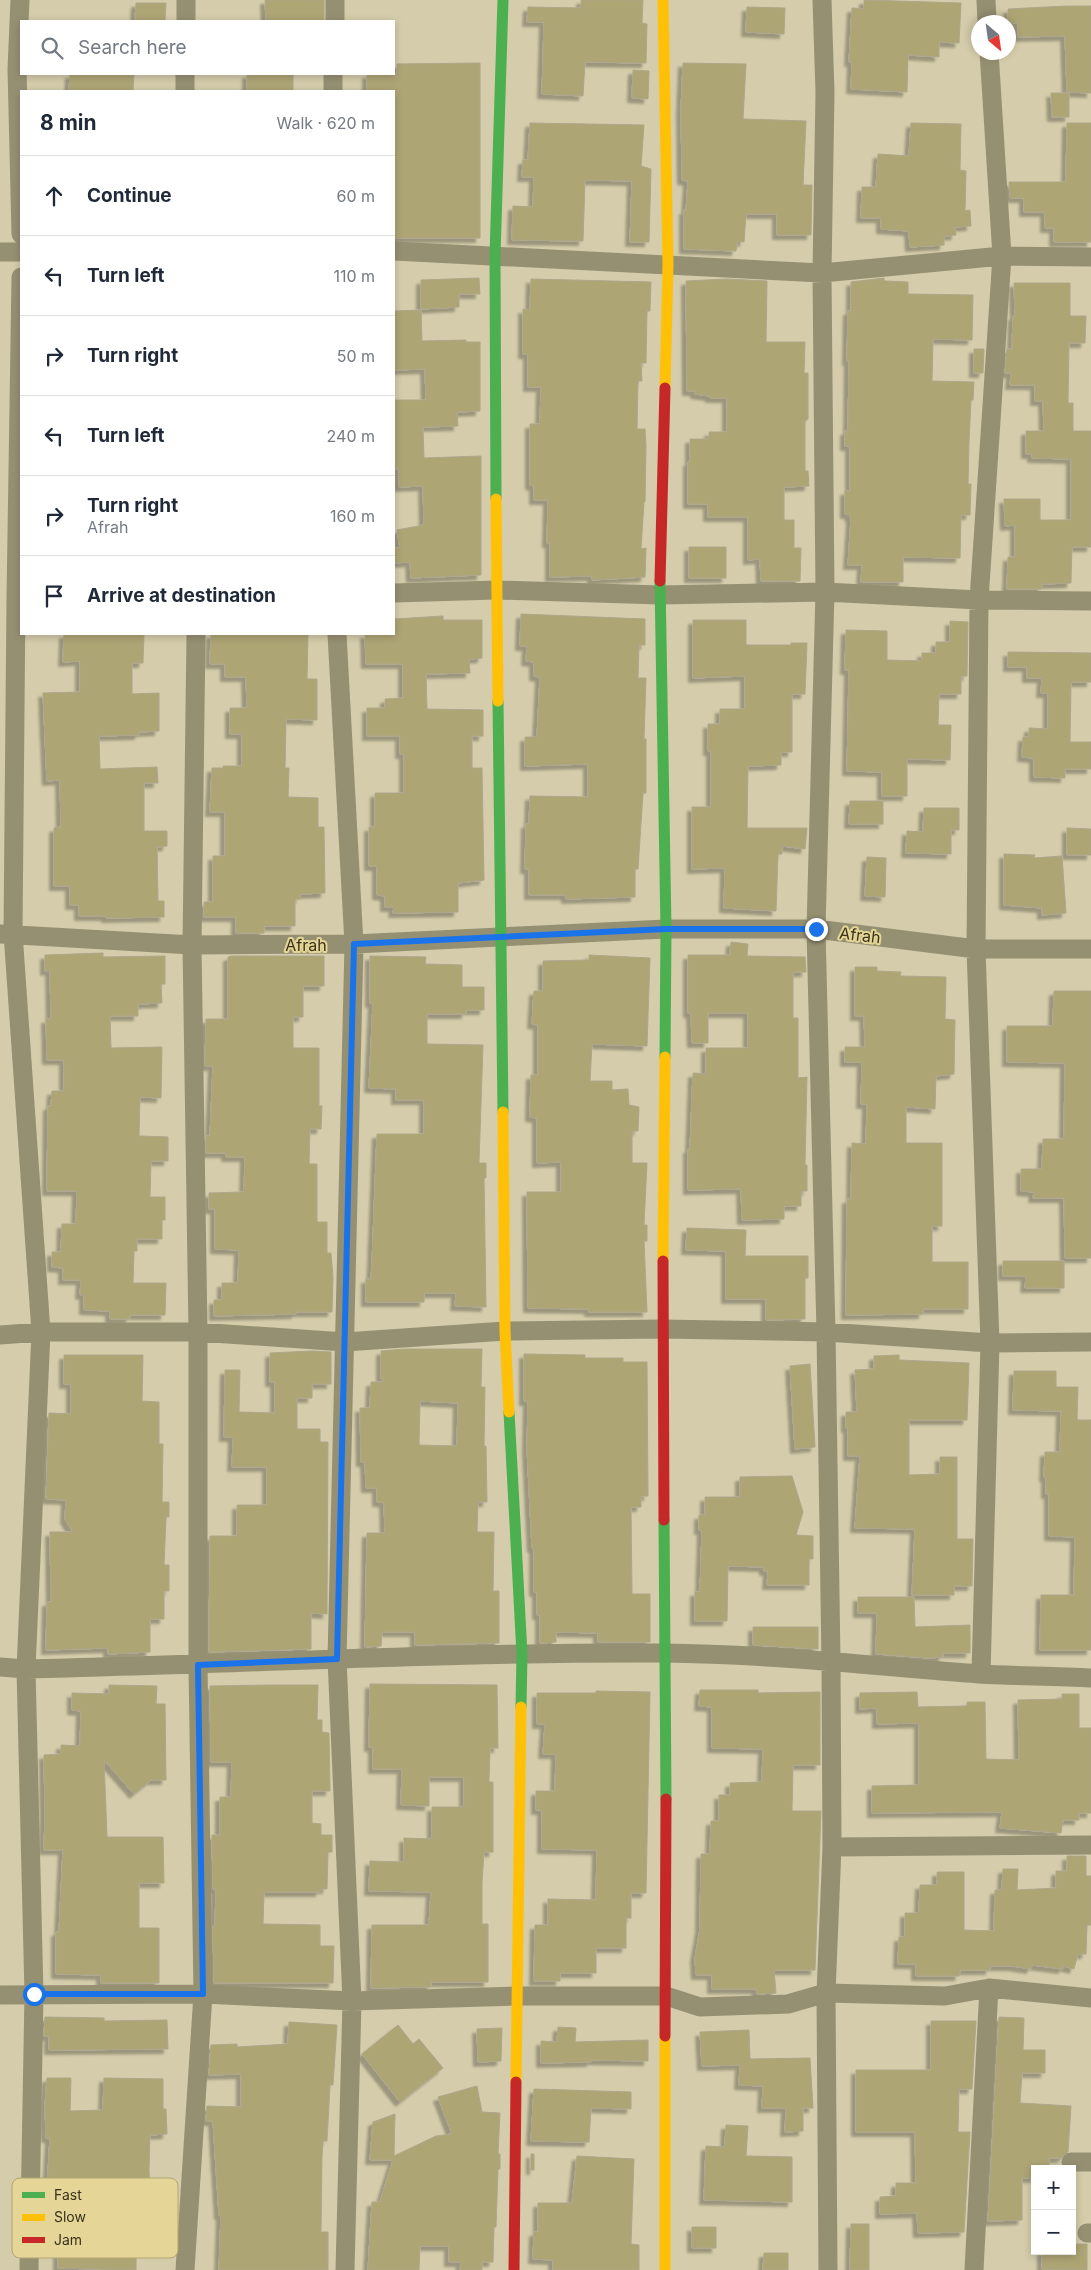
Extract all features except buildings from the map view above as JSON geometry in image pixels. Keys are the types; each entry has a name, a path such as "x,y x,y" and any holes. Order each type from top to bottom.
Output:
{"street":[{"path":"20,0 17,69 20,193"},
{"path":"186,0 186,20"},
{"path":"335,0 335,20"},
{"path":"503,0 496,256 497,590 505,1331 522,1654 514,2270"},
{"path":"663,0 668,264 660,595 666,929 662,1329 666,1653 665,2270"},
{"path":"822,0 825,92 822,272 826,592 816,929 826,1332 831,1661 832,1847 826,1993 828,2270"},
{"path":"986,0 987,15"},
{"path":"980,1674 990,1343 976,949 979,600 1002,256 990,60"},
{"path":"185,75 185,90"},
{"path":"332,90 333,75"},
{"path":"395,250 822,272 1002,256 1091,257"},
{"path":"0,252 20,252"},
{"path":"20,313 12,599 7,933 41,1332 26,1669 34,1994 31,2178"},
{"path":"395,593 497,590 660,595 826,592 979,600 1091,601"},
{"path":"184,2270 203,1994 198,1665 198,1332 192,946 196,635"},
{"path":"337,635 354,944 337,1659 352,2001 345,2270"},
{"name":"Afrah","path":"7,933 192,946 354,944 666,929 816,929 976,949 1091,948"},
{"path":"0,1335 41,1332 198,1332 345,1342 505,1331 662,1329 826,1332 990,1343 1091,1342"},
{"path":"0,1667 26,1669 522,1654 666,1653 831,1661 980,1674 1091,1678"},
{"path":"832,1847 1091,1845"},
{"path":"0,1995 203,1994 352,2001 517,1996 666,1996 700,2007 788,2004 826,1993 945,1996 989,1988 1091,1998"},
{"path":"974,2270 989,1988"},
{"path":"1071,2162 1091,2162"}],"traffic: fast":[{"path":"496,499 495,256 503,0"},
{"path":"660,581 666,929 665,1057"},
{"path":"498,701 503,1112"},
{"path":"509,1412 522,1654 521,1707"},
{"path":"664,1520 666,1799"}],"traffic: slow":[{"path":"663,0 668,264 665,388"},
{"path":"496,499 498,701"},
{"path":"663,1261 665,1057"},
{"path":"503,1112 505,1331 509,1412"},
{"path":"516,2082 521,1707"},
{"path":"665,2036 665,2270"}],"traffic: jam":[{"path":"660,581 665,388"},
{"path":"663,1261 664,1520"},
{"path":"665,2036 666,1799"},
{"path":"514,2270 516,2082"}],"route":[{"path":"34,1994 203,1994 198,1665 337,1659 354,944 666,929 816,929"}]}
